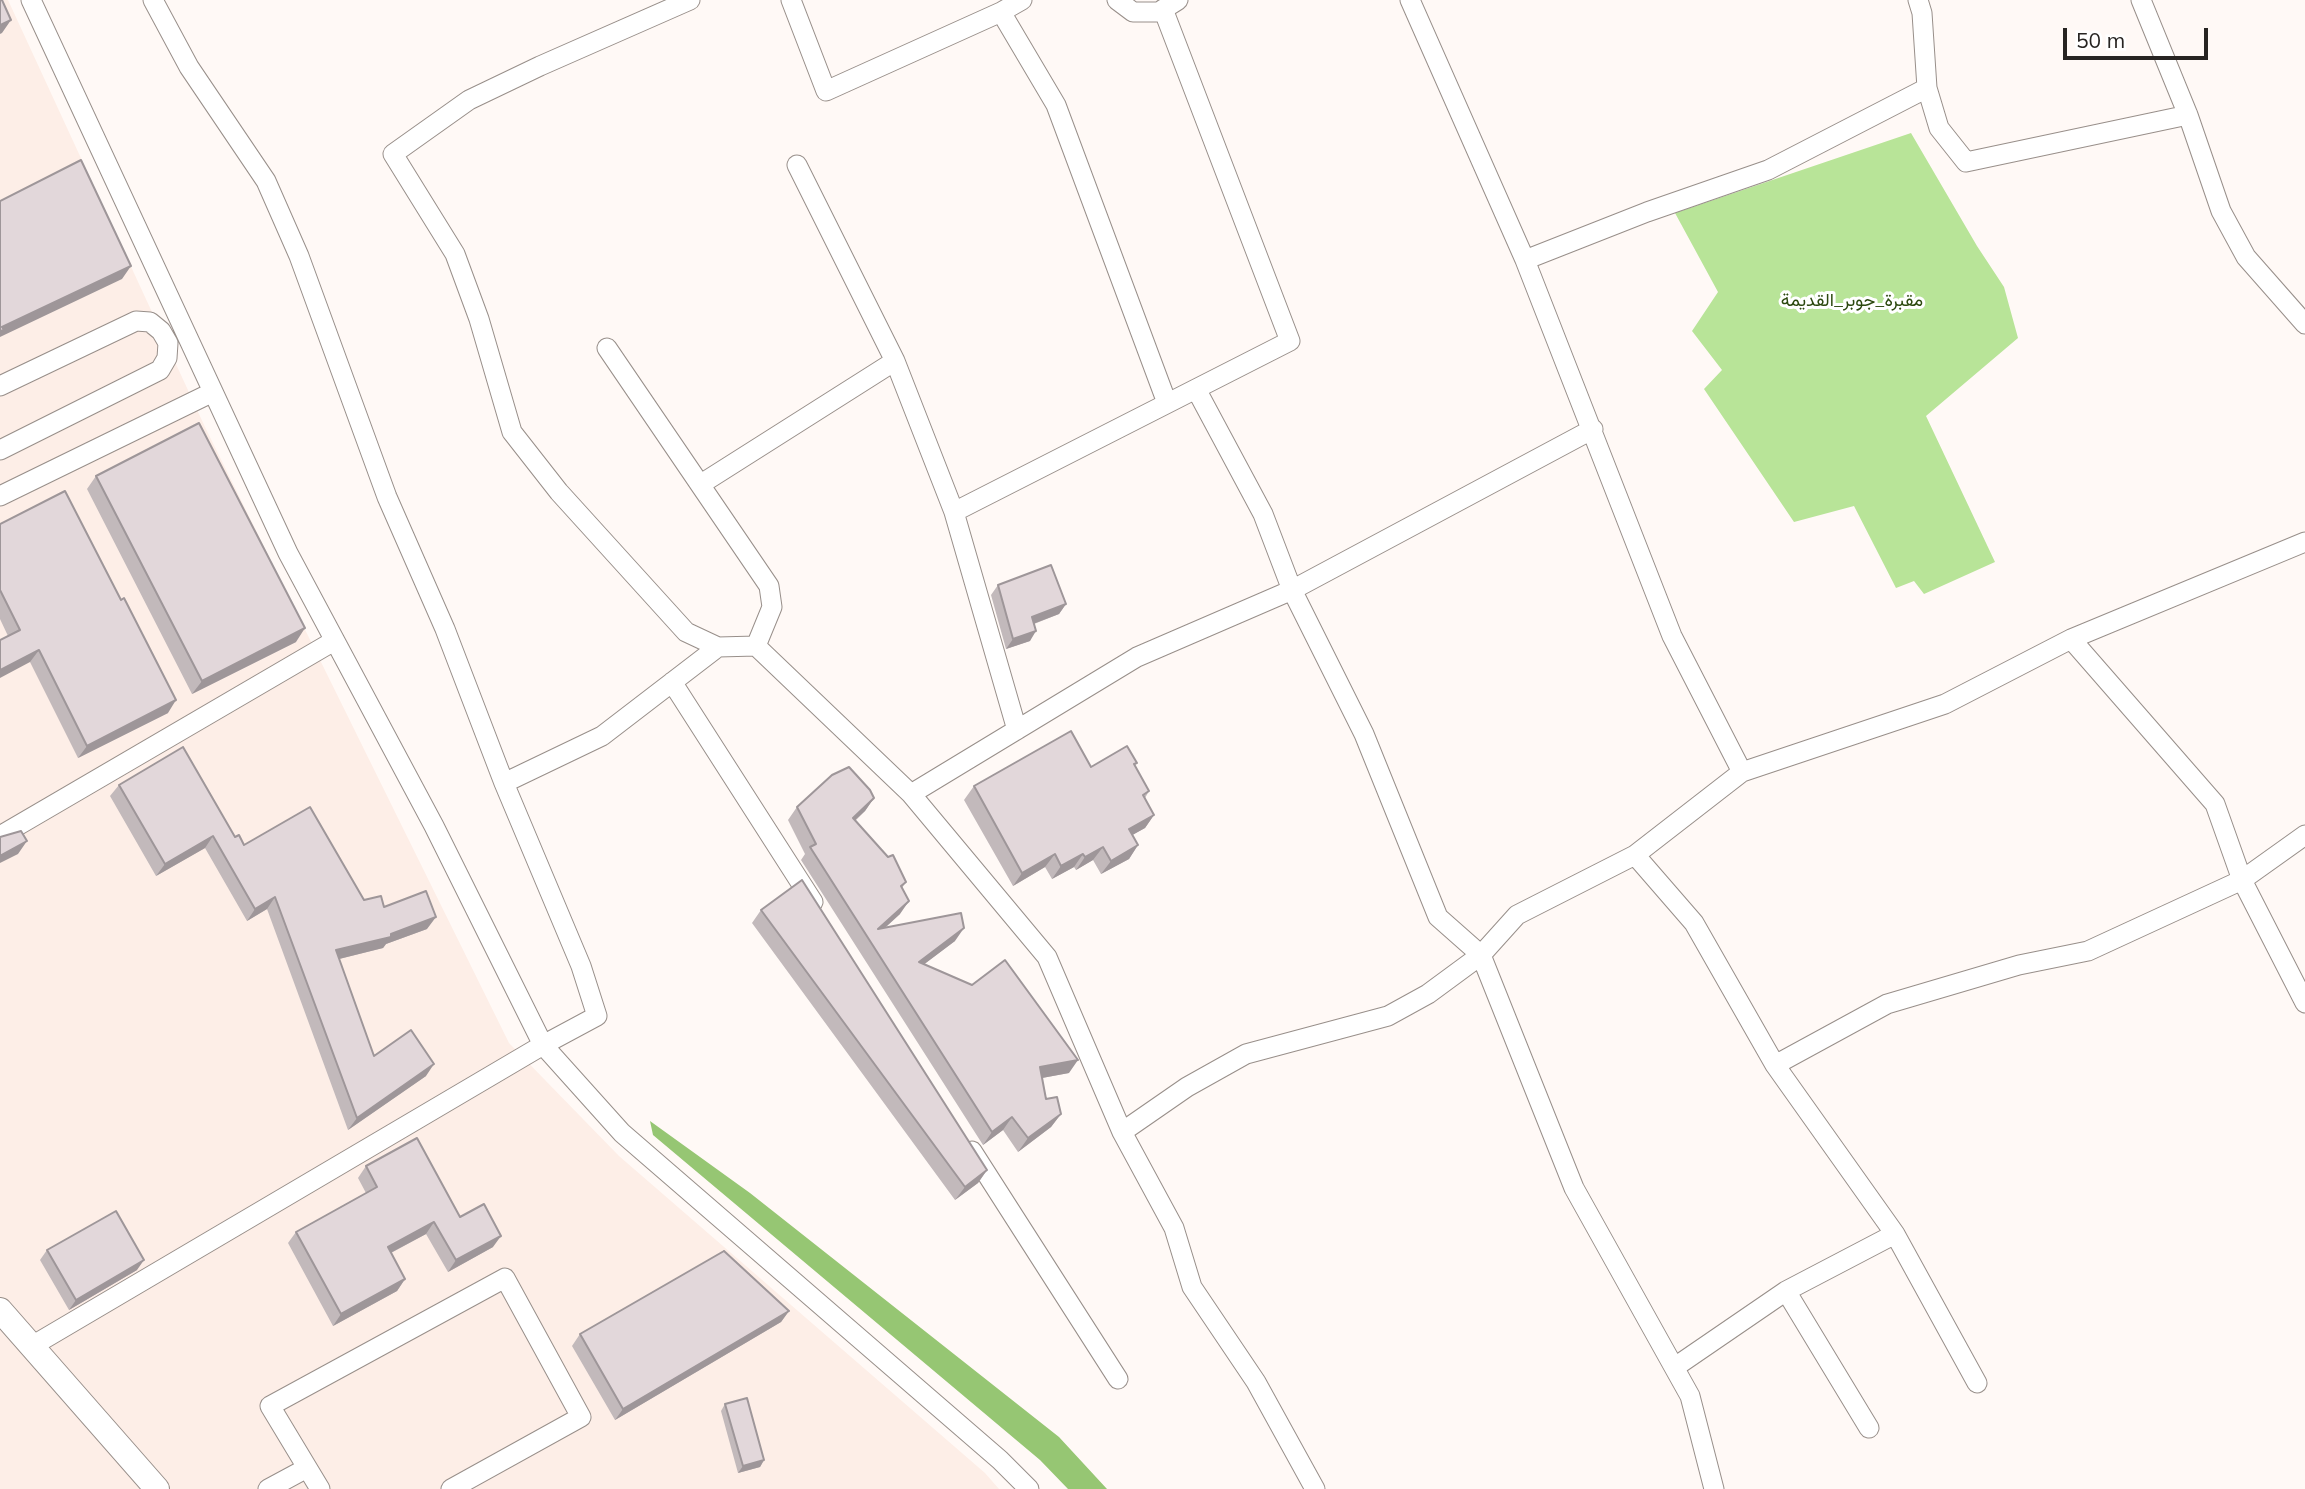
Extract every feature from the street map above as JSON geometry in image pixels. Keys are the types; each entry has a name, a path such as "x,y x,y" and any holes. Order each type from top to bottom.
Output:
{"main road":[{"path":"0,1310 157,1489"}],"street":[{"path":"31,0 288,553 434,827 543,1045 622,1133 1000,1460 1029,1489"},
{"path":"32,1346 543,1045 597,1016 581,966 504,783 445,629 387,497 304,269 266,181 189,67 153,0"},
{"path":"690,0 469,100 393,155 455,254 479,319 512,432 559,492 686,632 718,647 756,646 911,794 1047,957 1122,1132 1174,1228 1192,1287 1256,1382 1315,1489"},
{"path":"791,0 826,91 1022,0"},
{"path":"954,512 1290,341 1170,4 1159,12 1133,12 1116,0"},
{"path":"1410,0 1525,260 1672,636 1742,772"},
{"path":"1918,0 1922,13 1927,88 1939,128 1966,162 2188,115"},
{"path":"2141,0 2188,115 2221,211 2246,257 2305,324"},
{"path":"1001,12 1056,105 1167,403"},
{"path":"1525,260 1647,212 1768,170 1927,88"},
{"path":"797,165 895,361 954,512 1017,730"},
{"path":"0,386 123,326 136,321 150,322 175,310"},
{"path":"0,450 160,370 167,358 168,344 162,331 150,322"},
{"path":"607,348 769,586 772,607 756,646"},
{"path":"701,484 895,361"},
{"path":"1196,389 1264,514 1293,590 1363,734 1438,917 1481,955 1574,1188 1690,1396 1714,1489"},
{"path":"0,496 213,392"},
{"path":"911,794 1137,657 1293,590 1593,429"},
{"path":"1122,1132 1186,1087 1246,1054 1388,1016 1428,994 1481,955 1517,915 1635,855 1742,772 1945,704 2071,639 2305,542"},
{"path":"2071,639 2215,804 2242,880 2305,1003"},
{"path":"0,836 334,641"},
{"path":"504,783 602,736 718,647"},
{"path":"672,682 820,914"},
{"path":"1775,1065 1888,1004 2019,965 2088,951 2242,880 2305,835"},
{"path":"1635,855 1694,923 1775,1065 1895,1234 1977,1383"},
{"path":"962,1135 1118,1379"},
{"path":"1675,1367 1786,1291 1895,1234"},
{"path":"320,1489 270,1406 505,1278 581,1417 451,1489"},
{"path":"1786,1291 1868,1428"},
{"path":"268,1489 307,1468"}],"shaded area":[{"path":"0,0 8,0 205,427 509,1043 619,1156 985,1473 999,1489 0,1489"}],"green space":[{"name":"مقبرة_جوبر_القديمة","path":"1911,133 2004,287 2018,338 1926,416 1995,562 1924,594 1914,581 1896,588 1854,506 1794,522 1704,389 1722,370 1692,331 1718,292 1675,213"},
{"path":"650,1121 750,1193 1059,1437 1107,1489 1068,1489 1040,1460 653,1135"}],"building":[{"path":"0,0 11,20 0,25"},
{"path":"81,160 131,266 2,327 4,330 0,331 0,201"},
{"path":"199,423 305,628 202,681 96,476"},
{"path":"65,491 176,700 87,746 39,650 0,670 0,640 20,630 0,590 0,524"},
{"path":"1051,565 1066,604 1032,617 1036,631 1013,639 998,585"},
{"path":"1071,731 1091,767 1127,746 1149,791 1143,795 1154,815 1129,829 1138,845 1111,861 1103,847 1061,866 1055,854 1022,873 974,786"},
{"path":"183,747 235,837 239,835 244,845 310,807 364,900 381,896 384,907 426,891 436,917 391,934 391,937 336,950 374,1056 411,1030 434,1064 357,1118 275,897 255,909 213,836 165,864 119,785"},
{"path":"849,767 874,798 853,818 888,857 893,855 906,882 901,886 909,901 878,929 961,913 964,928 919,962 972,985 1005,960 1078,1060 1040,1067 1046,1099 1057,1097 1061,1114 1028,1138 1012,1117 992,1132 810,847 816,844 797,807 832,775"},
{"path":"21,831 27,841 0,856 0,837"},
{"path":"802,880 987,1170 965,1187 761,910"},
{"path":"417,1138 460,1217 484,1204 501,1236 456,1260 434,1222 388,1247 405,1279 341,1314 296,1232 377,1187 366,1166"},
{"path":"116,1211 144,1260 76,1300 47,1250"},
{"path":"724,1251 789,1311 623,1409 580,1334"},
{"path":"747,1398 764,1460 743,1466 725,1404"}]}
